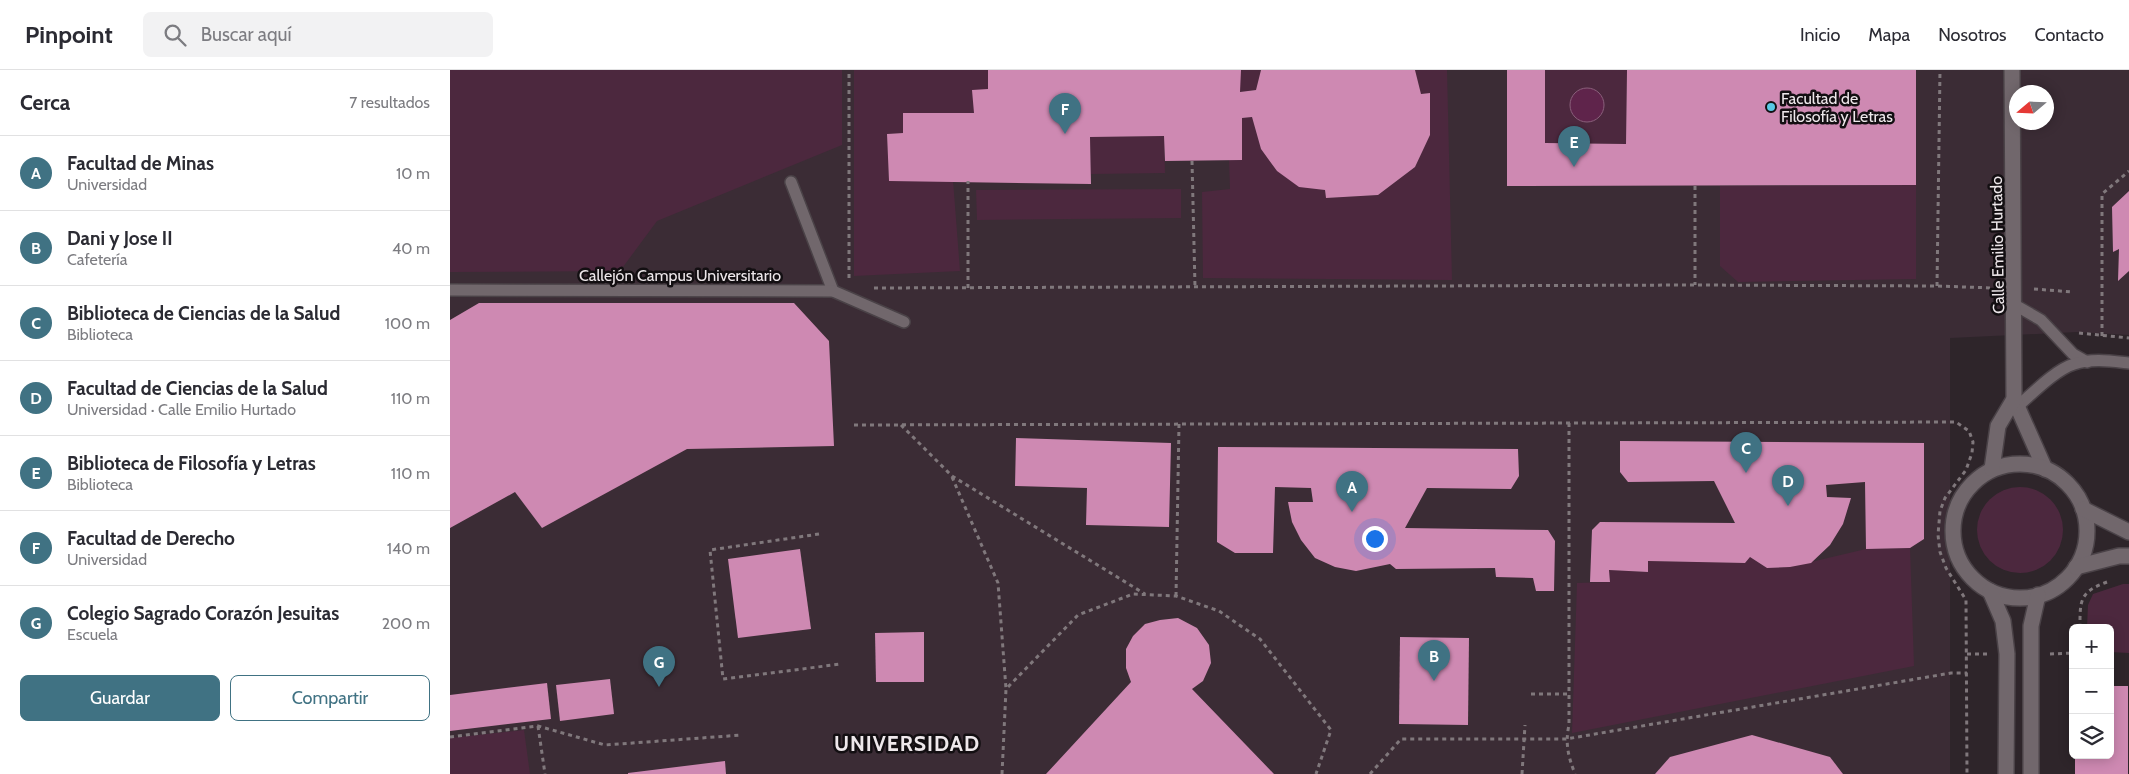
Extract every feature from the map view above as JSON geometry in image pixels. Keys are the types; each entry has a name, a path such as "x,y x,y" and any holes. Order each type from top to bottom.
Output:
{"street":[{"name":"Calle Emilio Hurtado","path":"2001,70 2009,85"},
{"name":"Calle Emilio Hurtado","path":"2012,70 2012,85"},
{"path":"2015,85 2024,70"},
{"name":"Calle Emilio Hurtado","path":"2013,130 2016,403 2045,468"},
{"path":"1992,470 1998,426 2016,403"},
{"path":"2009,464 2027,464 2045,468 2064,480 2078,497 2088,526 2084,553 2070,576 2055,588 2038,595 2022,598 2005,596 1990,591 1972,578 1960,561 1954,540 1954,519 1961,498 1974,482 1992,470 2009,464"},
{"path":"2083,509 2129,532"},
{"path":"2076,567 2119,556 2129,556"},
{"path":"1990,591 2003,621 2007,654 2006,774"},
{"path":"2031,774 2031,626 2038,595"}],"lane":[{"path":"791,182 833,291"},
{"name":"Callejón Campus Universitario","path":"450,290 833,291 904,322"},
{"path":"2015,305 2041,320 2074,354 2088,362"},
{"path":"2016,403 2074,364 2100,360 2129,363"}],"path":[{"path":"849,70 849,278"},
{"path":"1937,286 1940,70"},
{"path":"1192,160 1195,288"},
{"path":"2102,336 2102,194 2129,171"},
{"path":"968,181 968,288"},
{"path":"1694,186 1695,285"},
{"path":"868,288 1695,285 1996,288"},
{"path":"2034,289 2073,292"},
{"path":"2074,333 2129,338"},
{"path":"854,424 1956,422 1968,431 1973,442 1972,453 1966,470 1958,478 1943,504 1938,535 1940,552 1946,568 1966,600 1967,774"},
{"path":"1569,423 1569,725 1566,739 1568,755 1575,774"},
{"path":"901,424 952,476 1146,594"},
{"path":"1176,596 1179,424"},
{"path":"952,476 998,583 1006,689 1002,774"},
{"path":"819,534 710,550 723,679 841,664"},
{"path":"2080,624 2080,604 2084,595 2091,588 2112,580"},
{"path":"1006,689 1078,615 1133,594 1176,596 1219,611 1260,639 1331,730 1316,774"},
{"path":"2042,654 2069,653"},
{"path":"1967,654 1993,654"},
{"path":"1370,774 1401,739 1566,739 1951,673 1967,673"},
{"path":"1531,694 1568,694"},
{"path":"538,726 545,774"},
{"path":"450,737 538,726 605,745 742,735"},
{"path":"1522,774 1525,726"}],"shaded area":[{"path":"450,70 2129,70 2129,335 2077,332 1950,338 1950,774 450,774"},
{"path":"450,70 842,70 842,145 657,221 620,271 450,272"},
{"path":"854,70 988,70 988,89 974,113 904,113 903,133 887,134 889,181 953,180 960,271 854,276"},
{"path":"1240,70 1261,70 1256,90 1240,92"},
{"path":"1415,70 1447,70 1452,280 1203,278 1202,192 1230,189 1229,160 1242,159 1242,118 1252,117 1261,149 1277,171 1325,190 1326,198 1378,195 1415,167 1430,135 1430,93 1421,94"},
{"path":"1545,70 1627,70 1626,144 1545,143"},
{"path":"1587,88 1594,89 1599,93 1603,98 1603,112 1599,117 1594,121 1587,122 1580,121 1575,117 1571,112 1570,105 1571,98 1575,93 1580,89"},
{"path":"1164,136 1165,173 1091,174 1090,137"},
{"path":"1916,185 1916,279 1738,282 1720,266 1720,186"},
{"path":"1181,189 1181,218 977,220 976,190"},
{"path":"2020,487 2037,490 2056,506 2060,513 2063,530 2060,547 2044,566 2037,570 2020,573 2003,570 1984,554 1980,547 1977,530 1980,513 1996,494 2003,490"},
{"path":"1910,548 1914,666 1572,733 1577,583 1610,582 1609,570 1648,572 1648,561 1745,563 1750,557 1767,568 1790,567 1866,549"},
{"path":"2123,584 2129,584 2129,653 2114,652 2114,624 2087,624 2088,605 2093,594"},
{"path":"524,730 530,774 450,774 450,738"}],"building":[{"path":"988,70 1241,70 1240,92 1256,90 1261,70 1415,70 1421,94 1430,93 1430,135 1415,167 1378,195 1326,198 1325,190 1299,187 1277,171 1261,149 1252,117 1242,118 1242,160 1165,161 1164,136 1090,137 1091,184 889,181 887,134 903,133 903,113 974,113 972,90 988,89"},
{"name":"Facultad de Filosofía y Letras","path":"1507,70 1545,70 1545,143 1626,144 1627,70 1916,70 1916,185 1507,186"},
{"path":"2129,191 2129,271 2118,281 2119,249 2113,252 2112,207"},
{"path":"479,303 794,303 829,341 834,446 687,449 542,528 515,492 450,528 450,320"},
{"path":"1016,438 1171,443 1169,527 1086,525 1087,488 1015,486"},
{"path":"1620,441 1924,443 1924,539 1910,548 1866,549 1865,482 1826,485 1827,497 1851,498 1843,524 1830,545 1811,563 1790,567 1767,568 1750,557 1745,563 1648,561 1648,572 1609,570 1610,582 1590,582 1592,530 1600,522 1735,523 1714,481 1628,482 1620,472"},
{"path":"1218,447 1518,449 1519,476 1511,489 1427,488 1405,528 1548,530 1555,541 1554,591 1536,591 1533,578 1496,577 1495,568 1396,569 1390,564 1356,571 1335,567 1315,558 1301,540 1292,522 1288,502 1313,502 1311,488 1275,487 1273,553 1235,553 1217,542"},
{"path":"800,549 811,629 738,638 728,559"},
{"path":"1178,618 1197,628 1209,645 1211,663 1203,681 1192,689 1274,774 1046,774 1131,682 1126,668 1126,649 1133,636 1145,624"},
{"path":"924,632 924,682 876,682 875,633"},
{"path":"1400,637 1469,638 1468,725 1399,724"},
{"path":"610,679 614,714 560,721 556,685"},
{"path":"547,683 551,719 450,731 450,695"},
{"path":"2114,686 2128,686 2128,774 2075,774 2075,759 2114,759"},
{"path":"1752,735 1830,757 1843,774 1655,774 1670,757"},
{"path":"725,761 726,774 628,774 628,773"}],"place":[{"name":"Facultad de Filosofía y Letras","path":"1771,107"},
{"name":"Facultad de Derecho","path":"1065,134"},
{"name":"Biblioteca de Filosofía y Letras","path":"1574,167"},
{"name":"Biblioteca de Ciencias de la Salud","path":"1746,473"},
{"name":"Facultad de Ciencias de la Salud","path":"1788,506"},
{"name":"Facultad de Minas","path":"1352,512"},
{"name":"Dani y Jose II","path":"1434,681"},
{"name":"Colegio Sagrado Corazón Jesuitas","path":"659,687"}],"district":[{"name":"UNIVERSIDAD","path":"907,744"}]}
